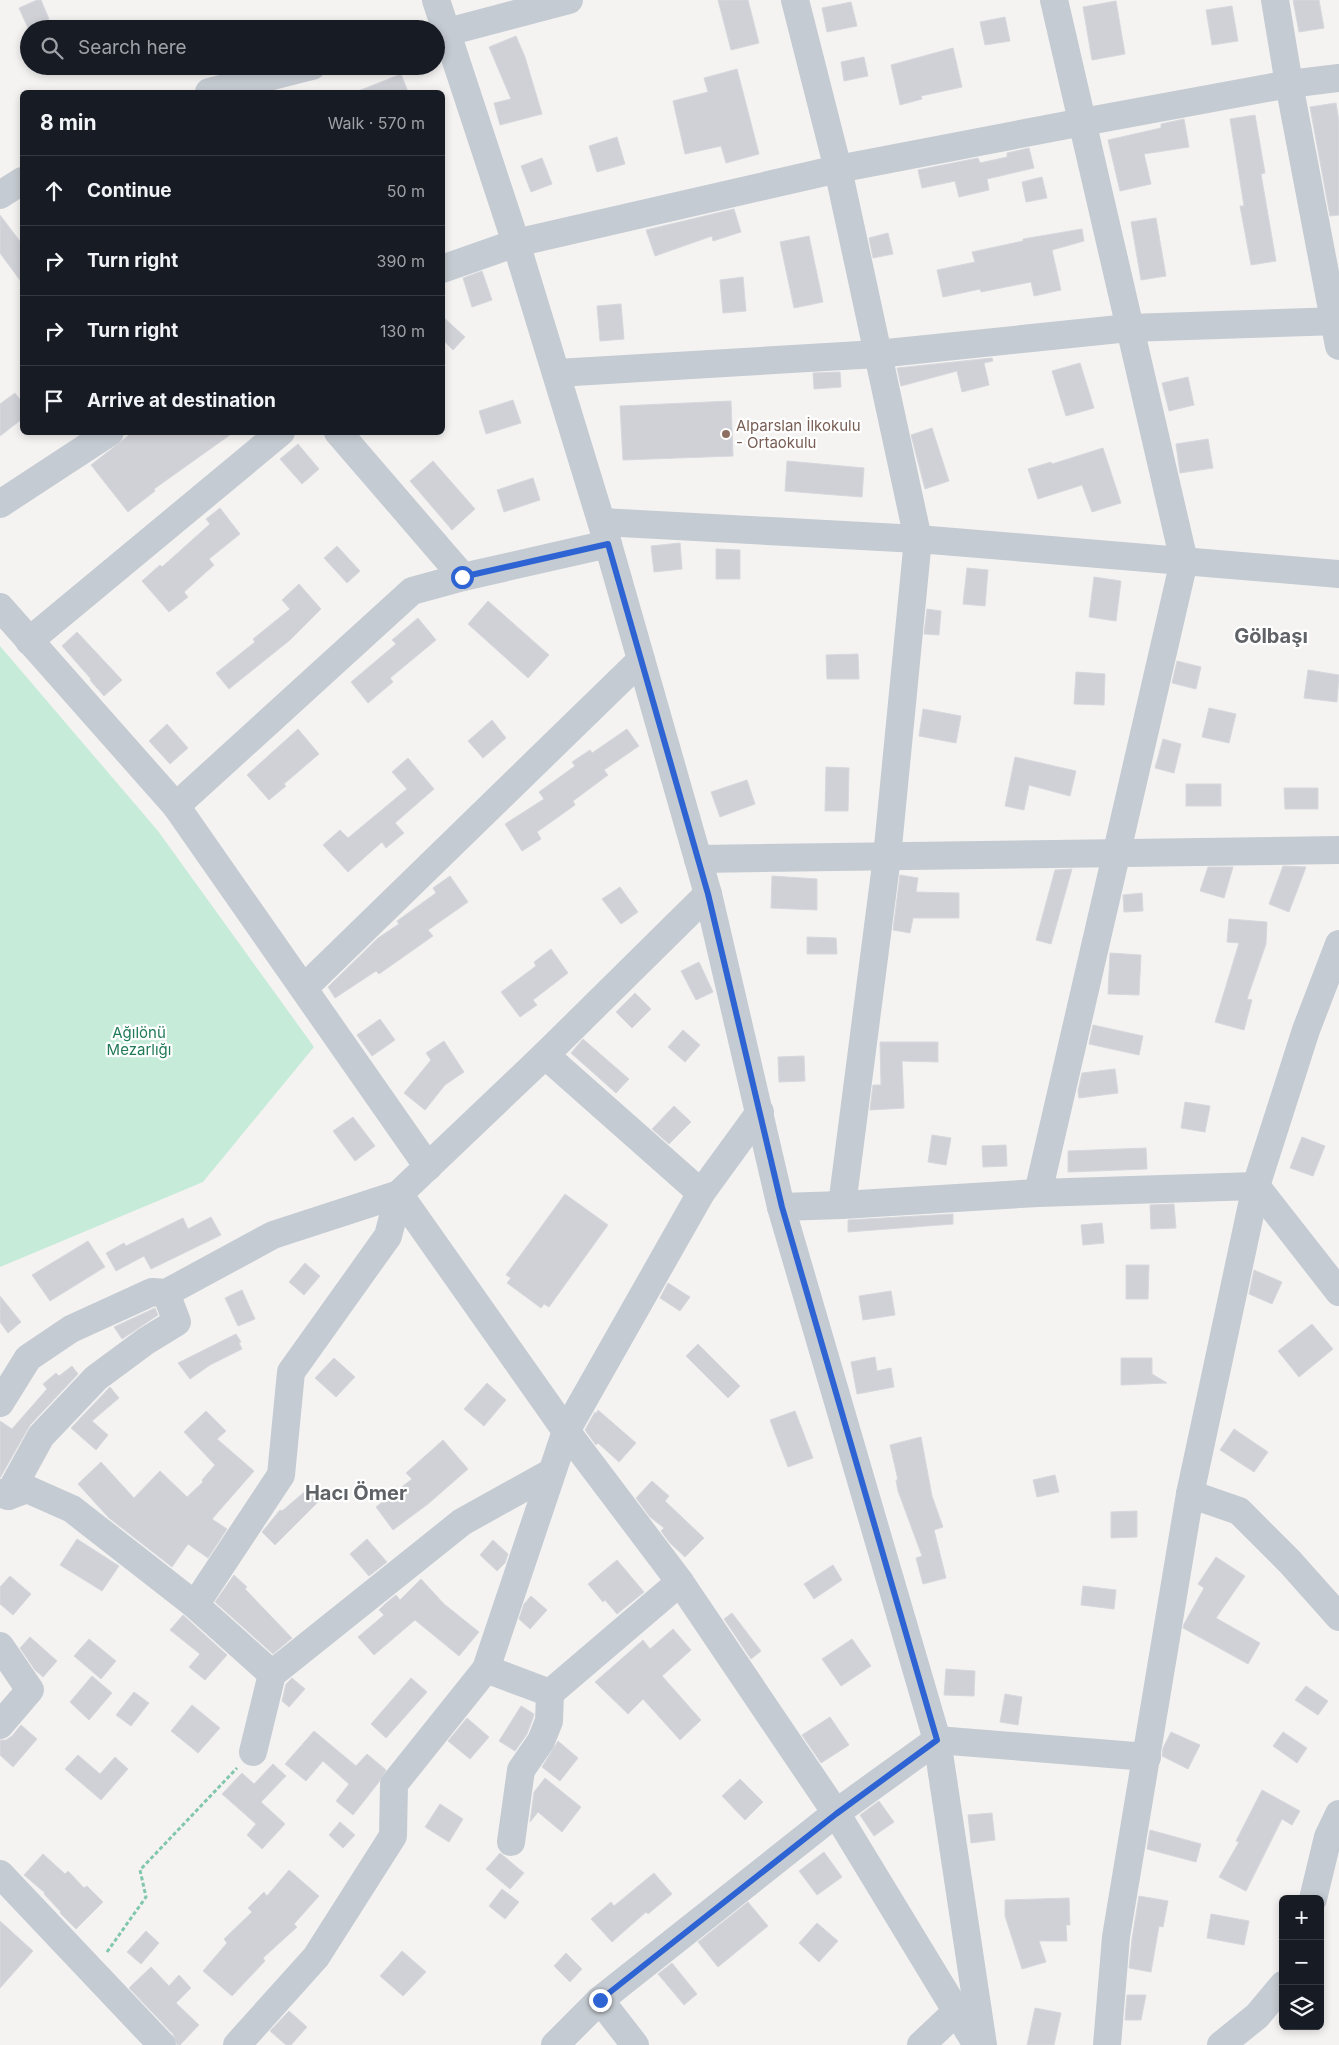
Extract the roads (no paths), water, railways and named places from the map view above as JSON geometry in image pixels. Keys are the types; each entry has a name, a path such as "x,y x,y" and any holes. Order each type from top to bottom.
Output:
{"street":[{"path":"436,0 440,20"},
{"path":"445,32 569,0"},
{"path":"795,0 838,169 918,539 887,857 842,1205"},
{"path":"1038,1193 1184,561 1054,0"},
{"path":"557,373 878,354 1130,328 1338,329 1289,84 1275,0"},
{"path":"445,42 516,243 605,533 708,894 782,1207 937,1740 983,2045"},
{"path":"217,90 276,75"},
{"path":"445,268 516,243 838,169 1289,84 1339,78"},
{"path":"0,195 20,182"},
{"path":"0,504 105,435"},
{"path":"29,641 277,435"},
{"path":"341,435 462,577"},
{"path":"176,806 412,592 605,533 918,539 1339,574"},
{"path":"0,607 176,806 428,1167"},
{"path":"304,988 641,660"},
{"path":"698,859 1339,850"},
{"path":"0,1403 28,1358 71,1329 152,1292 166,1293 273,1235 399,1194 708,894"},
{"path":"1107,2045 1116,1937 1190,1494 1256,1186 1306,1030 1339,944"},
{"path":"544,1055 701,1193"},
{"path":"237,2045 316,1957 393,1836 394,1784 486,1670 566,1431 701,1193 760,1112"},
{"path":"782,1207 1038,1193 1256,1186"},
{"path":"1256,1186 1339,1292"},
{"path":"399,1194 566,1431 680,1582 836,1814 977,2045"},
{"path":"195,1606 281,1475 291,1372 388,1236 399,1194"},
{"path":"4,1494 41,1436 96,1378 146,1341 177,1322 166,1293"},
{"path":"253,1752 272,1674 462,1522 552,1472"},
{"path":"4,1494 27,1489 72,1509 195,1606 272,1674"},
{"path":"1190,1494 1238,1511 1290,1562 1339,1617"},
{"path":"510,1842 521,1770 541,1741 549,1721 550,1693 680,1582"},
{"path":"0,1646 30,1690 0,1725"},
{"path":"486,1670 550,1693"},
{"path":"555,2045 600,2000 836,1814 937,1740 1147,1757"},
{"path":"1313,1895 1328,1836 1339,1814"},
{"path":"3,1884 93,1971 162,2045"},
{"path":"1221,2045 1257,2016 1279,1990"},
{"path":"600,2000 635,2045"},
{"path":"921,2045 957,2010"}],"place":[{"name":"Alparslan İlkokulu - Ortaokulu","path":"726,434"}],"district":[{"name":"Gölbaşı","path":"1271,636"},
{"name":"Hacı Ömer","path":"356,1493"}],"park label":[{"name":"Ağılönü Mezarlığı","path":"139,1040"}]}
